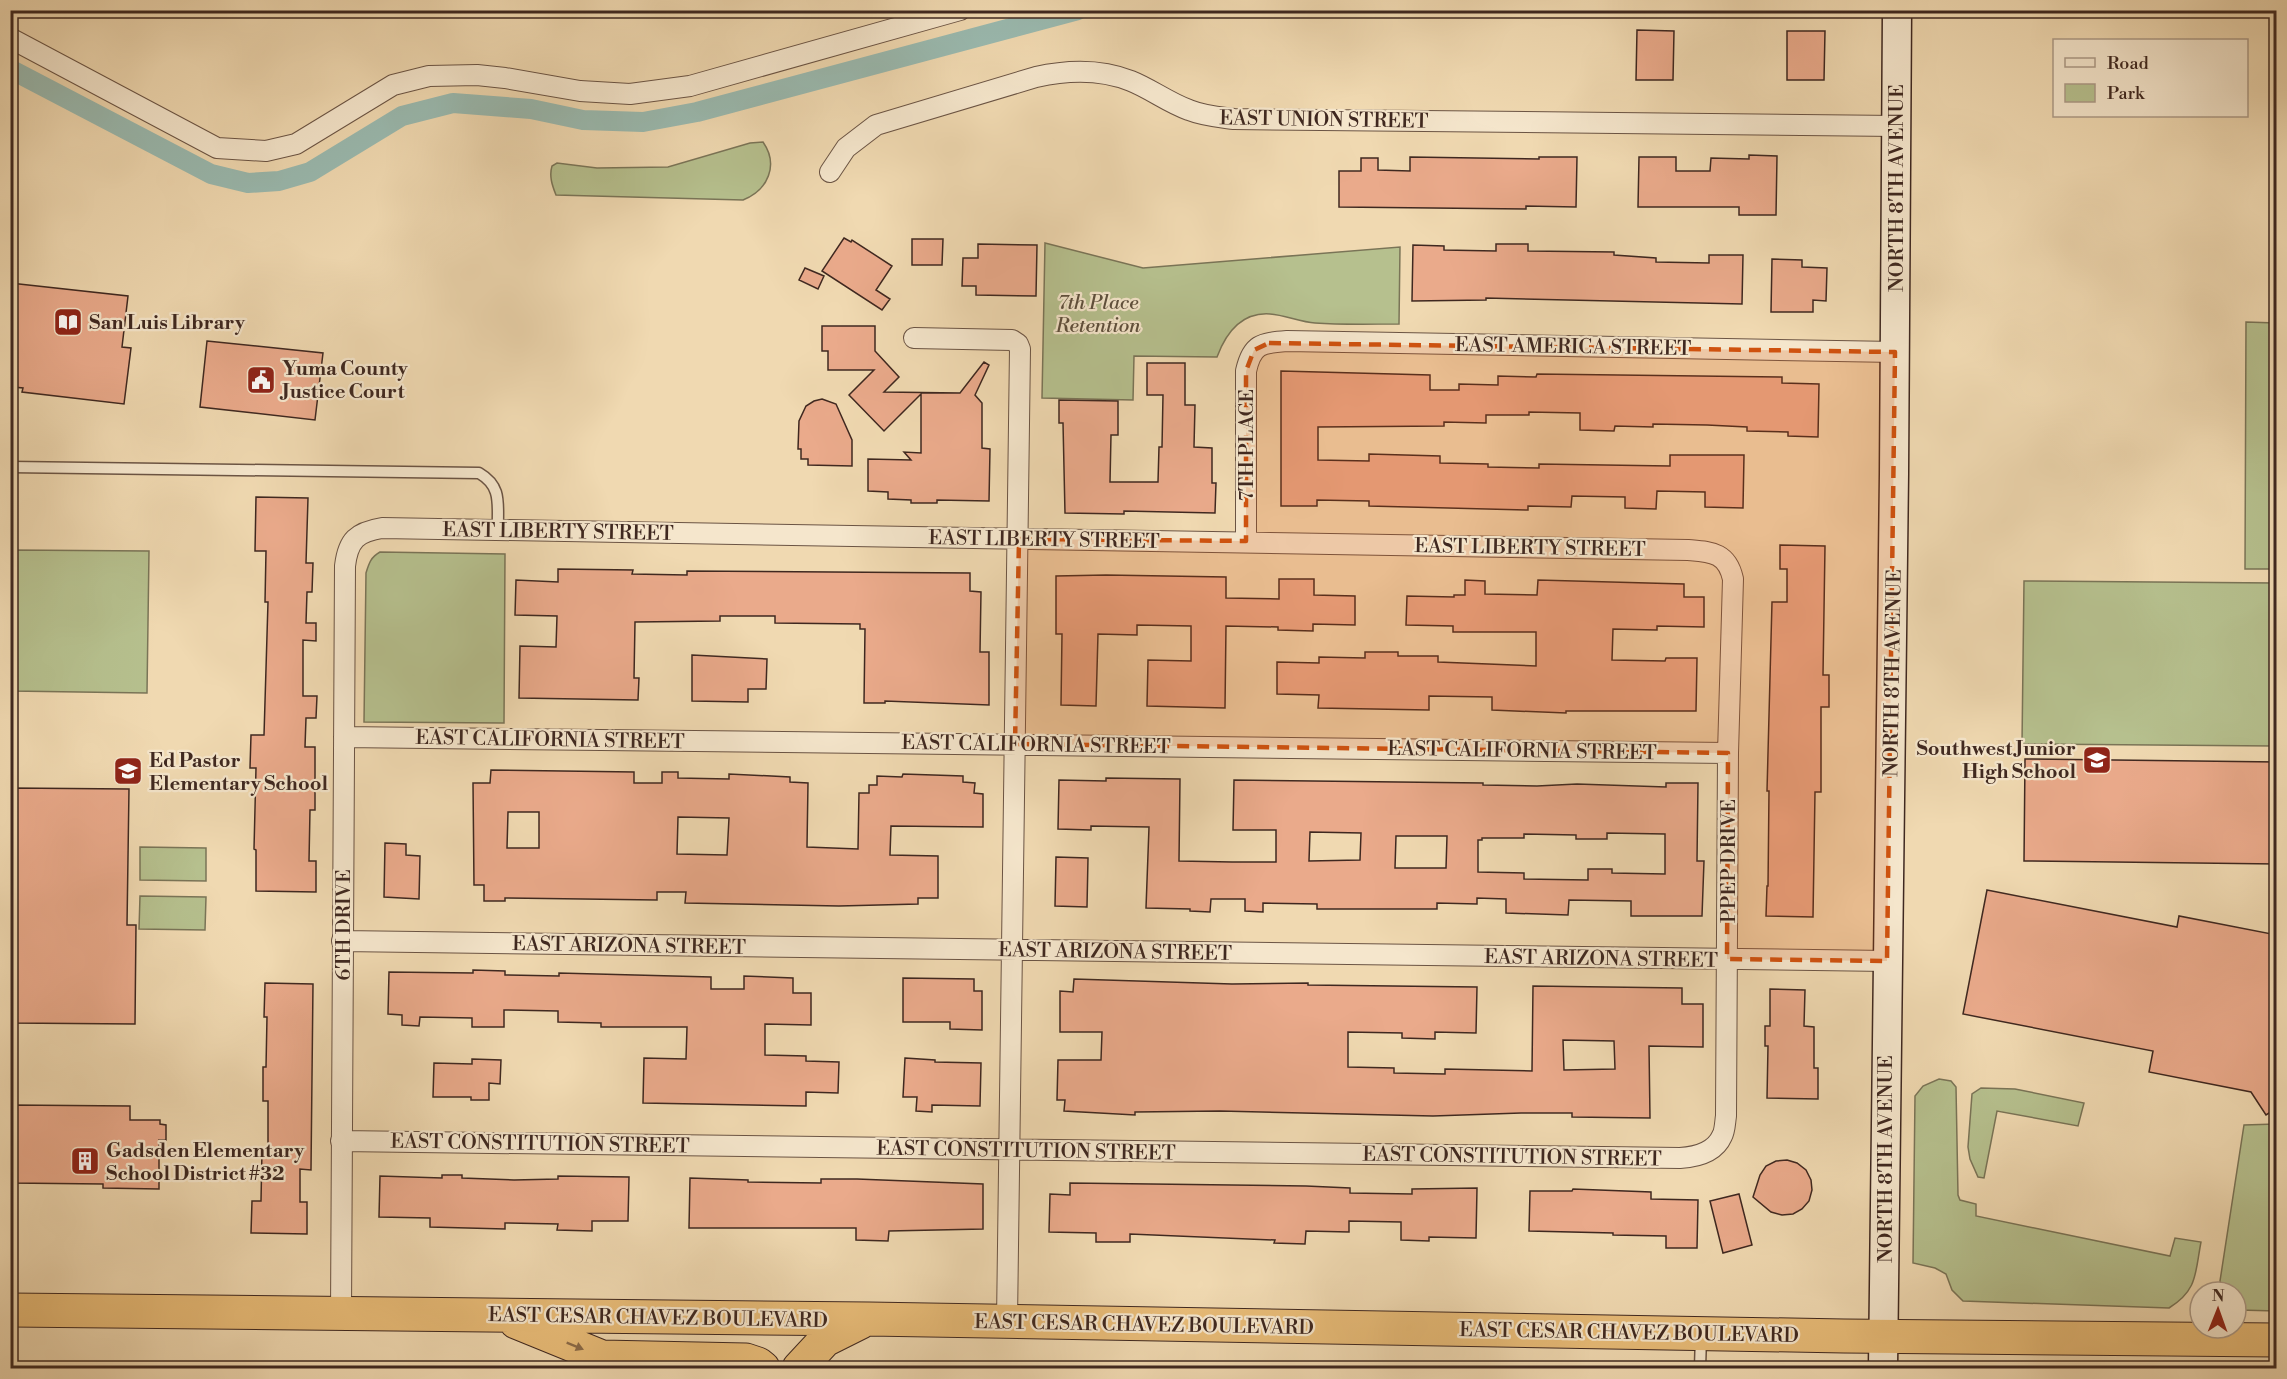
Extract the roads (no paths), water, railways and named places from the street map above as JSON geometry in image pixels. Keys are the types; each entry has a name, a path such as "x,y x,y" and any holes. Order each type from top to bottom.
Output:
{"highway":[{"name":"EAST CESAR CHAVEZ BOULEVARD","path":"10,1310 869,1319 1884,1336 2277,1340"},
{"path":"501,1316 602,1357 746,1359 764,1368"},
{"path":"799,1368 825,1340 869,1319"}],"main road":[{"name":"NORTH 8TH AVENUE","path":"1883,1368 1897,10"}],"street":[{"path":"10,38 217,148 266,151 296,144 393,85 429,76 495,77 580,91 630,94 690,86 960,10"},
{"name":"EAST UNION STREET","path":"830,172 846,148 876,125 1056,72 1079,71 1108,74 1131,81 1187,110 1209,117 1234,119 1897,126"},
{"path":"914,338 1012,340 1018,344 1020,349 1007,1322"},
{"name":"EAST AMERICA STREET","path":"1254,350 1260,345 1287,341 1894,352"},
{"name":"7TH PLACE","path":"1246,541 1246,371 1254,350"},
{"name":"EAST LIBERTY STREET","path":"355,538 367,531 382,528 1688,550 1714,552 1730,566"},
{"name":"6TH DRIVE","path":"341,1314 345,566 347,550 355,538"},
{"name":"PPEP DRIVE","path":"1709,1150 1722,1136 1726,1116 1728,753 1733,579 1730,566"},
{"name":"EAST CALIFORNIA STREET","path":"344,737 1728,753"},
{"name":"EAST ARIZONA STREET","path":"342,941 1887,961"},
{"name":"EAST CONSTITUTION STREET","path":"341,1141 1680,1158 1692,1158 1709,1150"}],"lane":[{"path":"10,467 479,473 491,480 496,490 498,530"},
{"path":"1700,1368 1701,1333"}],"waterway":[{"path":"10,69 211,174 248,183 279,181 310,172 402,116 453,103 531,109 583,120 643,122 697,112 1078,10"}],"place":[{"name":"San Luis Library","path":"68,322"},
{"name":"Yuma County Justice Court","path":"261,380"},
{"name":"Southwest Junior High School","path":"2097,760"},
{"name":"Ed Pastor Elementary School","path":"128,771"},
{"name":"Gadsden Elementary School District #32","path":"85,1161"}],"park label":[{"name":"7th Place Retention","path":"1098,314"}]}
